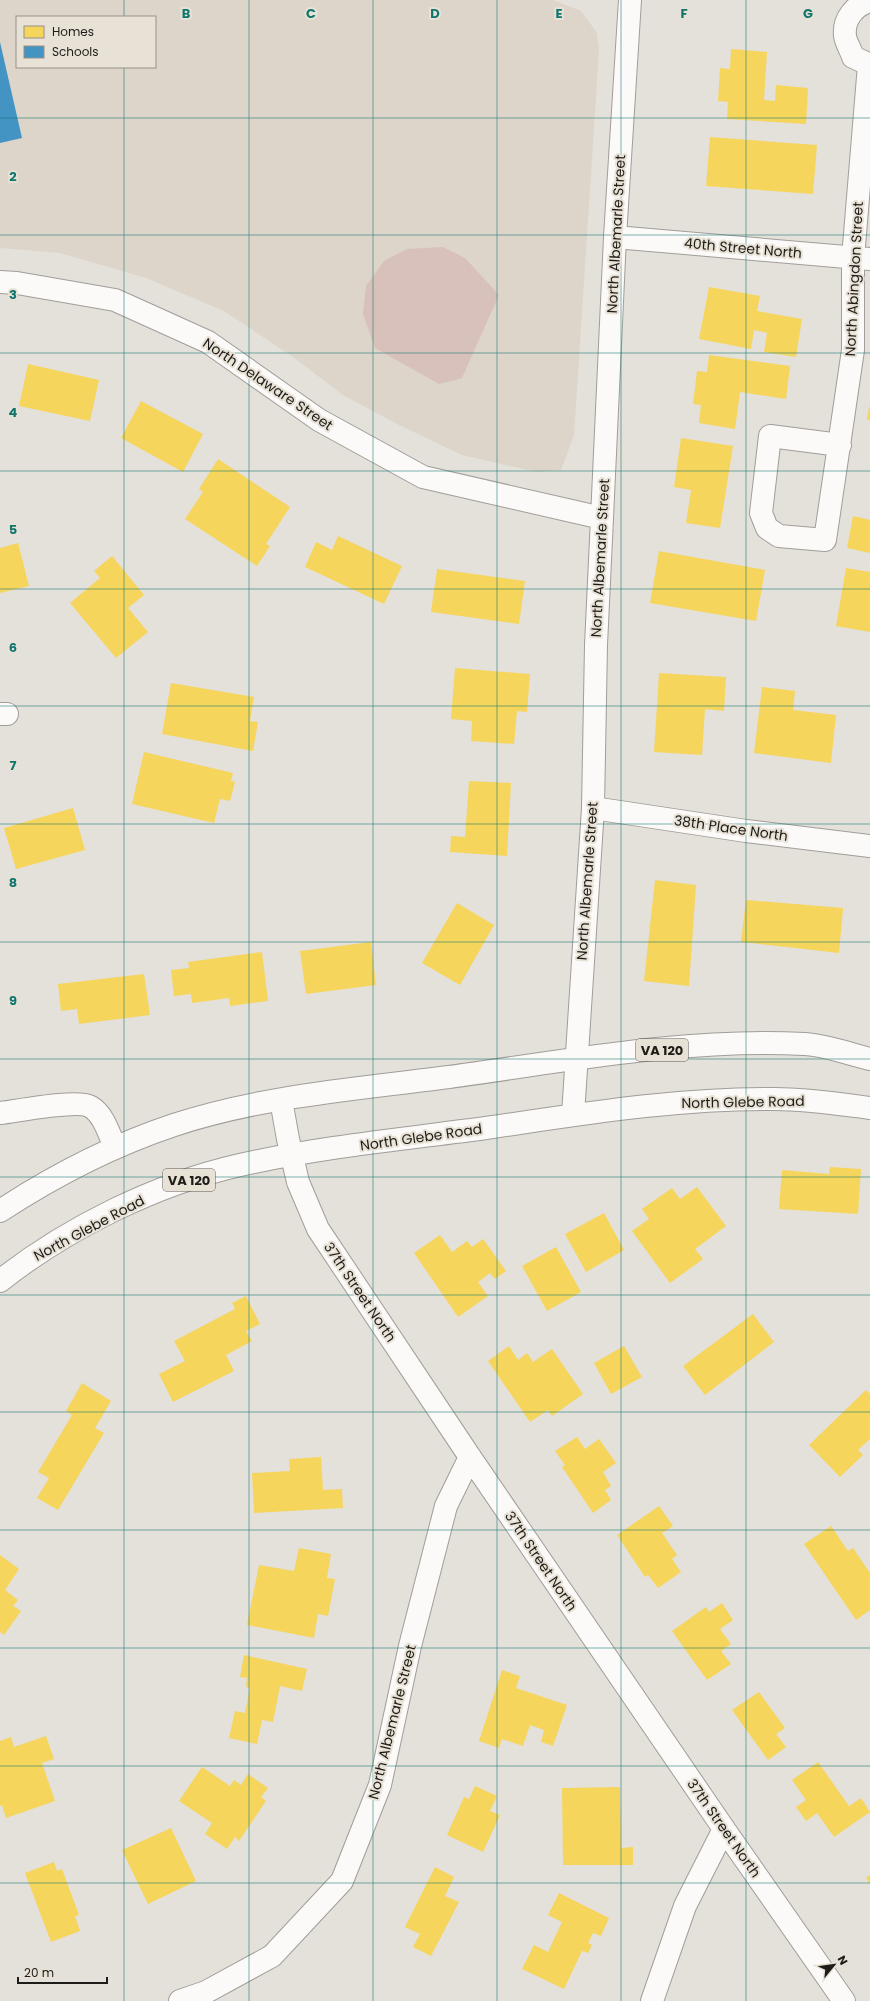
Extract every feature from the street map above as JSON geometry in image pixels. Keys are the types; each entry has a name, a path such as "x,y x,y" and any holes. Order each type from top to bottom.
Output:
{"street":[{"name":"North Albemarle Street","path":"573,1115 593,808 596,645 615,237 630,0"},
{"name":"North Abingdon Street","path":"840,446 770,436 761,512 767,528 779,536 825,540 840,446 852,350 861,258 870,65 853,57 845,35 848,17 861,3 870,1"},
{"name":"40th Street North","path":"615,237 861,258"},
{"name":"North Delaware Street","path":"0,282 17,283 115,300 201,338 319,420 423,477 602,518"},
{"name":"38th Place North","path":"593,808 870,846"},
{"name":"VA 120","path":"0,1211 68,1169 115,1147 176,1125 281,1100 699,1045 806,1044 870,1059"},
{"name":"North Glebe Road","path":"2,1274 81,1228 154,1194 209,1174 238,1166 291,1156 573,1115 680,1102 777,1099 870,1108"},
{"name":"37th Street North","path":"281,1100 291,1156 304,1199 318,1229 470,1457 724,1829 844,2001"},
{"path":"0,1113 69,1104 86,1104 102,1119 115,1147"},
{"name":"North Albemarle Street","path":"180,2001 206,1992 272,1956 342,1881 380,1785 410,1646 446,1506 470,1457"},
{"path":"652,2001 685,1906 724,1829"}],"shaded area":[{"path":"0,0 553,0 581,11 597,33 599,51 574,435 561,470 537,472 462,455 397,424 343,395 293,357 224,311 146,278 60,253 0,248"},
{"path":"443,247 465,258 499,295 462,378 439,384 375,348 363,314 366,286 384,261 407,249"}],"building: Homes":[{"path":"731,49 767,52 764,100 775,101 776,85 808,88 806,124 727,119 728,102 718,101 720,68 730,69"},
{"path":"710,137 817,145 813,194 706,186"},
{"path":"709,287 760,296 757,311 802,319 796,357 764,352 767,333 754,330 751,349 699,339"},
{"path":"709,355 790,366 786,399 740,392 735,429 699,423 701,405 693,404 697,371 707,372"},
{"path":"28,364 99,380 90,421 19,406"},
{"path":"141,401 203,434 183,472 121,438"},
{"path":"869,407 870,420 867,420"},
{"path":"681,438 733,446 720,528 686,523 691,490 674,487"},
{"path":"218,459 290,507 266,544 270,546 257,566 185,519 203,492 199,489"},
{"path":"853,516 870,520 870,553 847,548"},
{"path":"338,536 402,566 384,604 305,567 316,542 332,550"},
{"path":"18,543 29,586 0,593 0,548"},
{"path":"659,551 765,570 756,621 650,603"},
{"path":"112,556 144,595 128,608 148,632 116,658 70,603 100,578 94,571"},
{"path":"846,568 870,572 870,632 836,626"},
{"path":"437,569 525,581 519,624 431,612"},
{"path":"455,668 530,674 527,712 517,711 514,744 471,741 472,721 451,719"},
{"path":"659,673 726,677 724,711 705,709 702,755 654,752"},
{"path":"171,683 254,697 250,721 258,722 253,751 162,734"},
{"path":"762,687 795,691 793,710 836,715 831,763 754,753"},
{"path":"144,752 233,773 231,781 235,782 230,801 220,799 214,823 132,804"},
{"path":"469,781 511,783 507,856 450,852 451,836 465,837"},
{"path":"73,808 85,850 16,869 4,828"},
{"path":"655,880 696,885 689,986 644,981"},
{"path":"746,900 843,908 839,953 741,942"},
{"path":"457,903 494,925 460,985 422,963"},
{"path":"371,942 376,985 306,994 300,951"},
{"path":"262,952 268,1001 230,1006 229,998 192,1003 191,994 174,996 171,970 189,968 188,962"},
{"path":"144,974 150,1015 79,1024 77,1009 61,1011 58,984"},
{"path":"830,1167 861,1169 858,1214 779,1209 782,1170 829,1174"},
{"path":"697,1187 726,1226 695,1249 703,1259 670,1283 632,1231 649,1219 642,1209 672,1188 680,1199"},
{"path":"604,1213 624,1250 586,1272 565,1234"},
{"path":"440,1235 452,1252 467,1241 472,1247 483,1239 506,1271 495,1279 490,1273 478,1282 488,1296 458,1317 414,1253"},
{"path":"556,1247 581,1292 547,1311 522,1266"},
{"path":"246,1296 260,1324 246,1331 252,1341 226,1355 234,1371 173,1402 159,1374 185,1361 174,1341 235,1309 232,1303"},
{"path":"753,1314 774,1342 705,1395 683,1366"},
{"path":"509,1346 518,1360 527,1353 533,1362 552,1349 583,1394 552,1416 548,1410 530,1422 488,1361"},
{"path":"624,1346 642,1377 611,1394 594,1363"},
{"path":"82,1383 111,1401 95,1428 104,1433 58,1510 37,1498 49,1478 38,1472 72,1415 66,1411"},
{"path":"866,1390 870,1394 870,1439 858,1450 863,1455 840,1477 809,1445"},
{"path":"577,1437 585,1449 599,1439 616,1463 603,1472 611,1486 605,1490 611,1500 593,1513 562,1467 565,1465 555,1451"},
{"path":"321,1457 323,1490 342,1489 343,1508 254,1513 252,1473 290,1471 289,1459"},
{"path":"659,1506 673,1526 662,1533 677,1555 672,1559 681,1572 658,1588 648,1575 645,1577 617,1535"},
{"path":"831,1526 848,1551 853,1548 870,1573 870,1610 856,1620 804,1544"},
{"path":"299,1548 331,1554 327,1578 335,1579 328,1616 318,1614 314,1638 247,1625 259,1565 294,1571"},
{"path":"0,1555 19,1569 5,1590 18,1600 13,1606 21,1611 4,1635 0,1632"},
{"path":"722,1603 733,1620 720,1629 731,1644 721,1651 731,1664 707,1680 672,1631 706,1607 709,1612"},
{"path":"244,1655 307,1669 302,1691 280,1686 273,1722 262,1720 257,1744 229,1738 235,1711 245,1713 250,1688 246,1687 247,1678 240,1677"},
{"path":"502,1670 520,1676 516,1688 567,1705 553,1746 541,1742 544,1730 530,1725 523,1746 502,1739 499,1748 479,1741"},
{"path":"759,1692 785,1728 776,1734 786,1747 768,1760 732,1710"},
{"path":"46,1736 54,1759 42,1763 55,1801 6,1818 2,1805 0,1806 0,1741 11,1737 14,1747"},
{"path":"818,1762 849,1806 861,1798 870,1812 834,1837 817,1813 806,1821 796,1807 806,1800 792,1780"},
{"path":"202,1767 230,1786 234,1780 241,1785 248,1774 268,1788 261,1797 266,1801 239,1841 235,1837 227,1849 205,1834 212,1823 179,1801"},
{"path":"475,1786 497,1796 490,1811 500,1815 483,1852 447,1835 464,1797 469,1799"},
{"path":"620,1787 621,1848 633,1847 633,1865 563,1865 562,1788"},
{"path":"171,1828 196,1881 148,1904 122,1850"},
{"path":"54,1862 57,1871 62,1869 79,1915 75,1916 80,1931 51,1942 25,1873"},
{"path":"435,1867 454,1877 445,1896 459,1902 431,1956 413,1947 420,1934 405,1927"},
{"path":"870,1875 870,1885 866,1878"},
{"path":"559,1893 609,1918 601,1936 593,1933 588,1943 592,1945 588,1953 582,1951 564,1989 522,1969 534,1945 548,1952 562,1922 548,1915"}],"building: Schools":[{"path":"0,42 22,138 0,143"}]}
